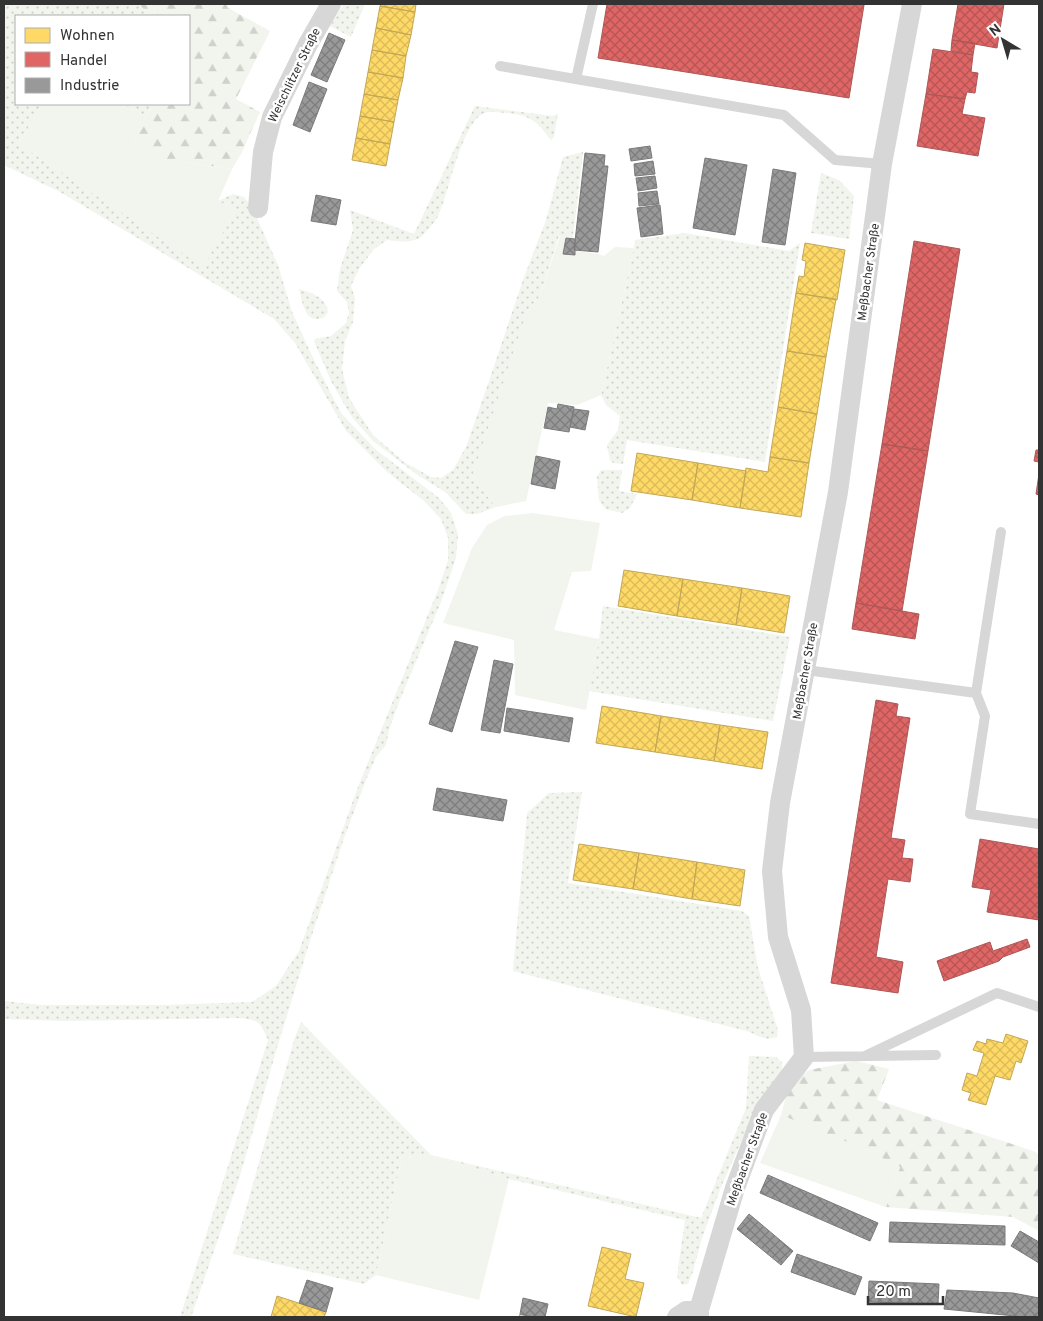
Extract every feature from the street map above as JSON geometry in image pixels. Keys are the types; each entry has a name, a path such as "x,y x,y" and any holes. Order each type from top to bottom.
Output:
{"street":[{"name":"Weischlitzer Straße","path":"258,208 263,152 272,118 330,4"},
{"name":"Meßbacher Straße","path":"699,1314 735,1188 764,1110 804,1057 801,1010 778,937 772,871 780,804 838,492 882,164 912,4"},
{"path":"677,1317 686,1311 699,1314"}],"lane":[{"path":"576,79 593,4"},
{"path":"500,66 784,115 835,160 882,164"},
{"path":"1001,532 976,693 985,716 970,814 1039,824"},
{"path":"806,670 976,693"},
{"path":"865,1056 997,993 1039,1007"},
{"path":"804,1057 936,1055"}],"green space":[{"path":"4,4 139,4 149,15 15,15 15,105 41,105 19,144 203,266 236,210 218,201 233,194 244,197 252,207 278,265 292,312 341,413 375,449 439,498 451,513 458,534 456,558 441,602 399,702 386,745 376,757 344,838 309,944 239,1179 191,1317 180,1317 268,1040 262,1028 257,1022 250,1019 237,1018 66,1021 4,1019 4,1001 41,1005 166,1005 252,1002 276,986 299,951 358,787 438,590 448,560 448,538 441,519 424,501 387,472 346,431 295,343 274,319 60,192 4,165"},
{"path":"139,4 226,4 228,8 270,31 236,99 260,112 232,169 161,159 133,145 146,116 153,105 190,105 190,15 149,15"},
{"path":"343,4 365,4 351,37 330,26"},
{"path":"41,105 123,105 146,116 133,145 161,159 232,169 218,201 236,210 203,267 19,144"},
{"path":"123,105 153,105 146,116"},
{"path":"475,106 553,116 558,113 554,137 551,140 533,120 522,116 488,112 479,117 464,141 442,206 433,224 421,237 413,241 387,240 374,249 359,269 351,286 355,298 353,322 345,341 342,369 349,398 373,435 404,462 431,477 441,478 453,470 466,447 523,280 546,220 563,157 583,152 573,237 559,236 540,296 527,312 472,477 496,507 477,514 466,514 445,492 416,474 373,441 351,416 331,381 314,341 315,339 331,336 346,323 349,313 347,302 337,291 340,269 353,230 350,210 414,234"},
{"path":"821,173 839,180 854,196 849,239 811,233"},
{"path":"685,233 789,251 800,243 765,462 627,440 623,464 613,463 610,460 607,445 618,430 620,416 606,405 601,395 635,240"},
{"path":"560,236 573,237 575,239 574,249 576,251 604,256 615,247 634,248 601,395 577,405 548,403 526,501 496,507 472,477 527,312 540,296"},
{"path":"299,289 321,299 328,312 324,317 313,318 307,313"},
{"path":"601,470 622,470 619,491 637,494 630,508 622,513 605,509 599,500 597,477"},
{"path":"533,513 600,523 591,571 572,572 554,630 599,639 586,710 515,695 514,640 443,623 472,548 487,525 505,516"},
{"path":"603,606 790,637 773,721 589,691"},
{"path":"582,792 568,883 742,911 749,916 758,968 778,1030 777,1037 763,1038 750,1032 513,971 527,813 549,793"},
{"path":"301,1022 431,1155 402,1157 376,1275 364,1284 233,1254 294,1040"},
{"path":"749,1056 776,1057 782,1062 782,1070 752,1117 721,1187 702,1238 688,1284 682,1285 677,1276 685,1220 509,1179 431,1155 701,1218 746,1108"},
{"path":"856,1061 889,1069 877,1100 1036,1152 1039,1156 1039,1231 1013,1217 886,1207 900,1167 866,1150 781,1115 789,1085 809,1070"},
{"path":"781,1115 866,1150 900,1167 886,1207 760,1163"},
{"path":"431,1155 509,1179 479,1300 376,1275 402,1157"}],"building: Wohnen":[{"path":"381,4 416,4 415,12 380,6"},
{"path":"380,6 415,12 411,35 376,28"},
{"path":"376,28 411,35 406,56 372,50"},
{"path":"372,50 406,56 403,78 368,72"},
{"path":"368,72 403,78 398,100 364,94"},
{"path":"364,94 398,100 394,122 360,116"},
{"path":"360,116 394,122 390,144 356,138"},
{"path":"356,138 390,144 386,166 352,160"},
{"path":"805,243 845,250 837,300 796,293 799,276 804,277 806,261 802,260"},
{"path":"796,293 836,299 826,357 787,351"},
{"path":"787,351 826,357 817,414 778,407"},
{"path":"778,407 817,414 809,463 770,457"},
{"path":"637,453 698,463 692,500 631,491"},
{"path":"770,457 809,463 801,517 740,508 746,468 768,472"},
{"path":"698,463 746,471 740,508 692,500"},
{"path":"624,570 683,579 677,616 618,606"},
{"path":"683,579 742,588 736,625 677,616"},
{"path":"742,588 790,596 784,633 736,625"},
{"path":"602,706 661,716 655,752 596,743"},
{"path":"661,716 720,725 714,761 655,752"},
{"path":"720,725 768,732 762,769 714,761"},
{"path":"579,844 639,853 633,889 573,880"},
{"path":"639,853 697,862 692,899 633,889"},
{"path":"697,862 745,870 740,906 692,899"},
{"path":"1006,1034 1028,1041 1021,1063 1016,1061 1010,1080 995,1076 986,1105 968,1100 971,1093 962,1090 967,1073 977,1076 984,1053 973,1050 977,1041 986,1044 987,1039 1003,1043"},
{"path":"602,1247 631,1254 625,1279 644,1283 636,1317 588,1306"},
{"path":"277,1296 326,1312 324,1317 271,1317"},
{"path":"520,1314 533,1317 519,1317"}],"building: Handel":[{"path":"607,4 864,5 849,98 598,58"},
{"path":"958,4 1004,4 997,48 952,40"},
{"path":"952,40 975,43 973,55 951,51"},
{"path":"933,49 973,55 971,72 978,73 975,93 967,92 965,99 926,94"},
{"path":"926,94 965,99 962,114 985,118 978,156 917,146"},
{"path":"914,241 960,249 928,451 882,444"},
{"path":"882,444 928,451 902,611 856,603"},
{"path":"1036,450 1039,450 1039,462 1034,461"},
{"path":"1039,474 1039,495 1036,494"},
{"path":"856,603 919,614 915,639 852,629"},
{"path":"876,700 898,704 896,716 910,718 891,838 905,840 902,858 913,859 910,882 888,879 876,957 903,962 898,993 831,983"},
{"path":"980,839 1039,849 1039,920 987,912 991,890 972,887"},
{"path":"1027,939 1030,947 1003,957 999,961 944,981 937,961 990,942 993,951"}],"building: Industrie":[{"path":"329,33 345,40 327,82 311,75"},
{"path":"309,82 327,89 310,132 293,125"},
{"path":"650,146 652,158 631,161 629,149"},
{"path":"585,153 605,155 604,166 608,166 598,252 574,250"},
{"path":"705,158 747,165 735,235 693,228"},
{"path":"653,161 655,174 635,176 634,164"},
{"path":"773,169 796,173 785,245 762,242"},
{"path":"655,176 657,188 638,191 636,178"},
{"path":"657,191 659,204 639,206 638,193"},
{"path":"316,195 341,200 336,225 311,221"},
{"path":"660,205 663,234 641,237 637,208"},
{"path":"566,238 575,239 575,255 563,254"},
{"path":"558,404 574,407 569,432 544,428 548,407 557,409"},
{"path":"574,409 589,411 585,430 570,427"},
{"path":"536,456 560,461 555,489 531,484"},
{"path":"455,641 478,647 452,732 429,724"},
{"path":"494,660 513,664 500,733 481,730"},
{"path":"507,708 573,718 569,742 504,731"},
{"path":"437,788 507,800 503,821 433,810"},
{"path":"768,1175 878,1223 870,1241 760,1193"},
{"path":"749,1214 793,1251 781,1265 737,1229"},
{"path":"890,1222 1005,1226 1005,1245 889,1242"},
{"path":"1020,1231 1039,1242 1039,1263 1011,1246"},
{"path":"797,1254 862,1277 855,1295 791,1272"},
{"path":"307,1280 333,1288 326,1312 299,1303"},
{"path":"869,1281 939,1284 938,1304 868,1302"},
{"path":"947,1290 1013,1293 1039,1298 1039,1317 944,1309"},
{"path":"523,1298 548,1304 545,1317 520,1314"}]}
